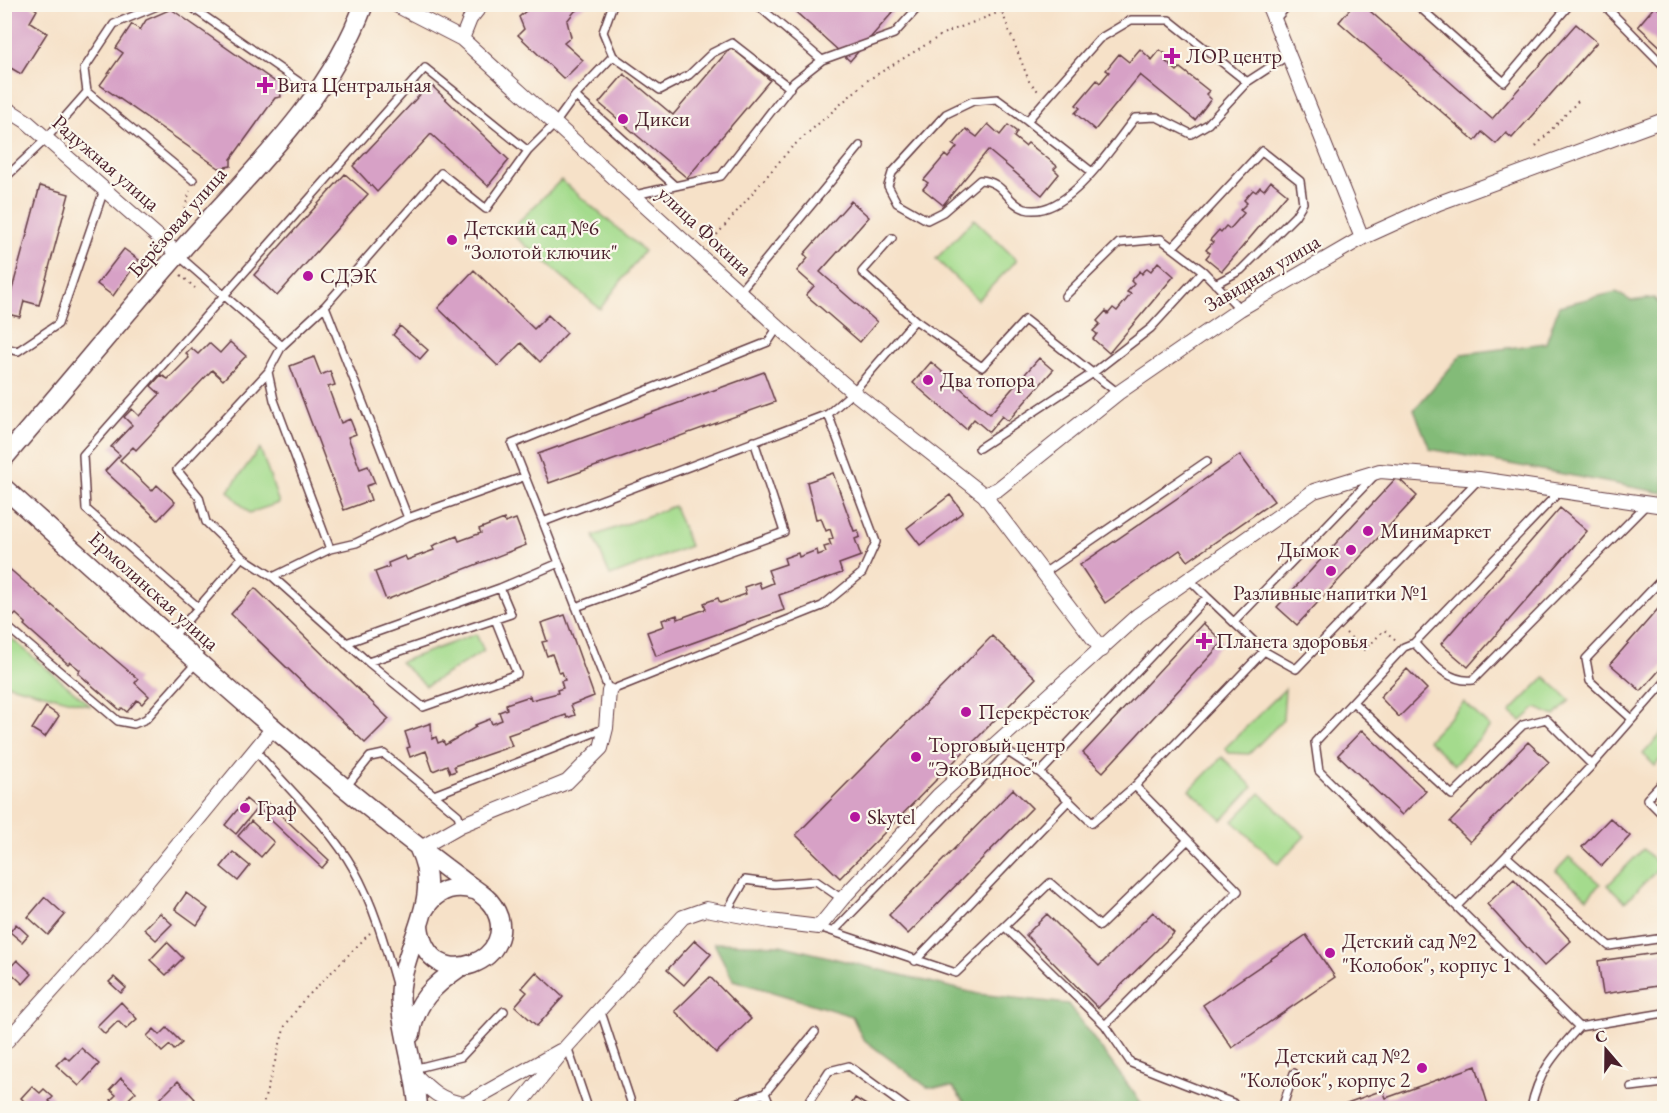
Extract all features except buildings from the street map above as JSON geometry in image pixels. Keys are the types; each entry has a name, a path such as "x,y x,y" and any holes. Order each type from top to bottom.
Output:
{"street":[{"name":"Берёзовая улица","path":"4,458 177,263 291,127 317,94 353,35 364,4"},
{"name":"улица Фокина","path":"394,4 462,39 778,327 853,392 984,495 1102,650"},
{"path":"462,39 470,19 482,4"},
{"path":"1268,4 1362,238"},
{"name":"Радужная улица","path":"4,107 26,121 45,140 104,189 177,263"},
{"name":"Завидная улица","path":"984,495 998,489 1118,393 1240,309 1362,238 1438,203 1489,189 1665,120"},
{"path":"517,1108 567,1046 683,917 706,909 819,927 842,899 938,796 1138,615 1314,491 1380,471 1479,480 1665,506"},
{"name":"Ермолинская улица","path":"4,488 344,789 476,891"},
{"path":"418,1108 401,1004 401,985 421,919 429,881 428,866 419,849 461,825 567,782 601,748 606,728 609,691"},
{"path":"4,1044 112,923 273,728"},
{"path":"409,1045 413,1018 423,999 439,981 460,967 483,960 491,951 498,935 498,917 494,906 476,891 464,887 439,893 429,901 421,919 421,939 431,956 448,966 460,967"},
{"path":"413,1072 433,1093 461,1106 567,1046"}],"lane":[{"path":"162,4 114,24 84,69 87,92 193,180"},
{"path":"187,4 317,94"},
{"path":"613,4 603,32 612,56 660,90 689,75 712,52 732,43 790,88"},
{"path":"756,4 822,60"},
{"path":"635,195 721,176 790,88 822,60 894,34 921,4"},
{"path":"1274,21 1289,4"},
{"path":"1416,4 1504,82 1570,4"},
{"path":"1603,4 1665,66"},
{"path":"1027,121 1099,39 1131,20 1169,20 1247,81"},
{"path":"495,619 517,674 423,707 346,643 273,577 242,557 206,522 199,498 177,470 268,372 282,346 325,306 441,173 486,209 528,151 612,56"},
{"path":"1092,172 997,99 973,101 946,114 892,173 888,186 897,203 927,220 943,212 980,180 992,181 1024,208 1044,210 1060,203 1092,172 1136,118 1157,117 1191,134 1208,124 1247,81 1287,56"},
{"path":"199,608 86,509 83,455 425,68 528,151"},
{"path":"4,179 45,140 87,92"},
{"path":"575,96 675,186"},
{"path":"739,292 860,146"},
{"path":"1173,247 1262,151 1300,181 1303,203 1295,216 1241,270 1215,284"},
{"path":"4,348 18,351 58,324 104,189"},
{"path":"892,238 862,272 915,320 982,367 1025,320 1118,393"},
{"path":"1065,296 1119,243 1161,239 1203,271 1240,309"},
{"path":"177,263 225,296 282,346"},
{"path":"980,448 1093,373 1151,328 1203,271"},
{"path":"325,306 408,518"},
{"path":"543,522 828,414 853,392 915,320"},
{"path":"778,327 768,342 512,444 523,477 609,691 822,606 862,573 876,542 828,414"},
{"path":"268,372 274,400 330,549"},
{"path":"576,607 784,532 754,441"},
{"path":"1043,574 1207,461"},
{"path":"1235,621 1380,471"},
{"path":"273,577 330,549 356,543 408,518 523,477"},
{"path":"1188,578 1264,651 1296,669 1479,480"},
{"path":"1560,490 1414,643 1404,647 1315,742 1319,771 1458,905 1579,1027"},
{"path":"1414,643 1441,671 1460,682 1473,680 1648,503"},
{"path":"172,638 242,557"},
{"path":"346,643 500,588 559,563"},
{"path":"1631,718 1590,681 1586,659 1665,577"},
{"path":"368,662 511,614 500,588"},
{"path":"1040,772 1207,597"},
{"path":"4,624 118,721 128,724 146,719 198,661"},
{"path":"834,930 1008,752 1040,772 1092,823 1135,786 1264,651"},
{"path":"1458,905 1592,765 1631,718 1665,683"},
{"path":"1354,703 1452,795 1523,725 1546,719 1592,765"},
{"path":"434,795 606,728"},
{"path":"256,751 352,865 367,894 401,1004"},
{"path":"344,789 370,757 384,754 458,815 461,825"},
{"path":"1665,781 1647,799 1665,816"},
{"path":"1105,1025 1238,891 1135,786"},
{"path":"915,961 1069,800"},
{"path":"819,927 834,930 956,974 1050,883 1100,926 1188,840"},
{"path":"1506,856 1609,946 1665,938"},
{"path":"726,913 745,880 774,884 816,881 842,899"},
{"path":"1006,928 1105,1025 1131,1063 1233,1103 1236,1108"},
{"path":"600,1009 633,1108"},
{"path":"413,1072 461,1057 504,1011"},
{"path":"1531,1108 1535,1086 1542,1072 1579,1027 1665,1013"},
{"path":"722,1108 765,1094 815,1032"},
{"path":"567,1046 588,1108"},
{"path":"805,1108 829,1071 849,1066 907,1108"},
{"path":"1282,1108 1294,1073"},
{"path":"1631,1087 1665,1083"},
{"path":"765,1094 771,1108"}],"path":[{"path":"995,4 1002,12 1029,81 1046,99"},
{"path":"699,255 791,148 868,80 945,33 1021,4"},
{"path":"1536,146 1580,99"},
{"path":"181,220 193,180"},
{"path":"177,263 195,288"},
{"path":"1337,625 1365,650 1384,630 1404,647"},
{"path":"262,1108 285,1026 302,1002 377,925"}],"green space":[{"path":"561,180 644,251 600,309 509,231"},
{"path":"974,219 1017,260 978,300 936,259"},
{"path":"1616,292 1631,301 1654,298 1664,309 1664,493 1430,449 1414,410 1462,354 1546,343 1559,306"},
{"path":"260,448 279,503 249,513 228,491"},
{"path":"674,506 690,546 610,576 594,536"},
{"path":"5,633 91,706 5,684"},
{"path":"476,634 484,651 426,686 400,662"},
{"path":"1545,677 1570,700 1555,716 1536,708 1521,721 1510,712"},
{"path":"1285,689 1283,720 1249,754 1229,753 1225,748"},
{"path":"1464,702 1490,727 1454,765 1428,740"},
{"path":"1664,731 1664,755 1655,766 1643,754"},
{"path":"1222,757 1253,787 1222,820 1190,790"},
{"path":"1260,793 1305,836 1278,864 1233,821"},
{"path":"1643,849 1661,866 1625,902 1608,885"},
{"path":"1569,857 1600,884 1587,898 1556,871"},
{"path":"714,943 780,945 978,994 1068,1004 1145,1108 968,1108 953,1087 927,1087 863,1039 852,1016 733,980"}],"place":[{"name":"ЛОР центр","path":"1172,56"},
{"name":"Вита Центральная","path":"265,85"},
{"name":"Дикси","path":"623,119"},
{"name":"Детский сад №6 \"Золотой ключик\"","path":"452,240"},
{"name":"СДЭК","path":"308,276"},
{"name":"Два топора","path":"928,380"},
{"name":"Минимаркет","path":"1368,531"},
{"name":"Дымок","path":"1351,550"},
{"name":"Разливные напитки №1","path":"1331,571"},
{"name":"Планета здоровья","path":"1204,641"},
{"name":"Перекрёсток","path":"966,712"},
{"name":"Торговый центр \"ЭкоВидное\"","path":"916,757"},
{"name":"Граф","path":"245,808"},
{"name":"Skytel","path":"855,817"},
{"name":"Детский сад №2 \"Колобок\", корпус 1","path":"1330,953"},
{"name":"Детский сад №2 \"Колобок\", корпус 2","path":"1422,1068"}]}
